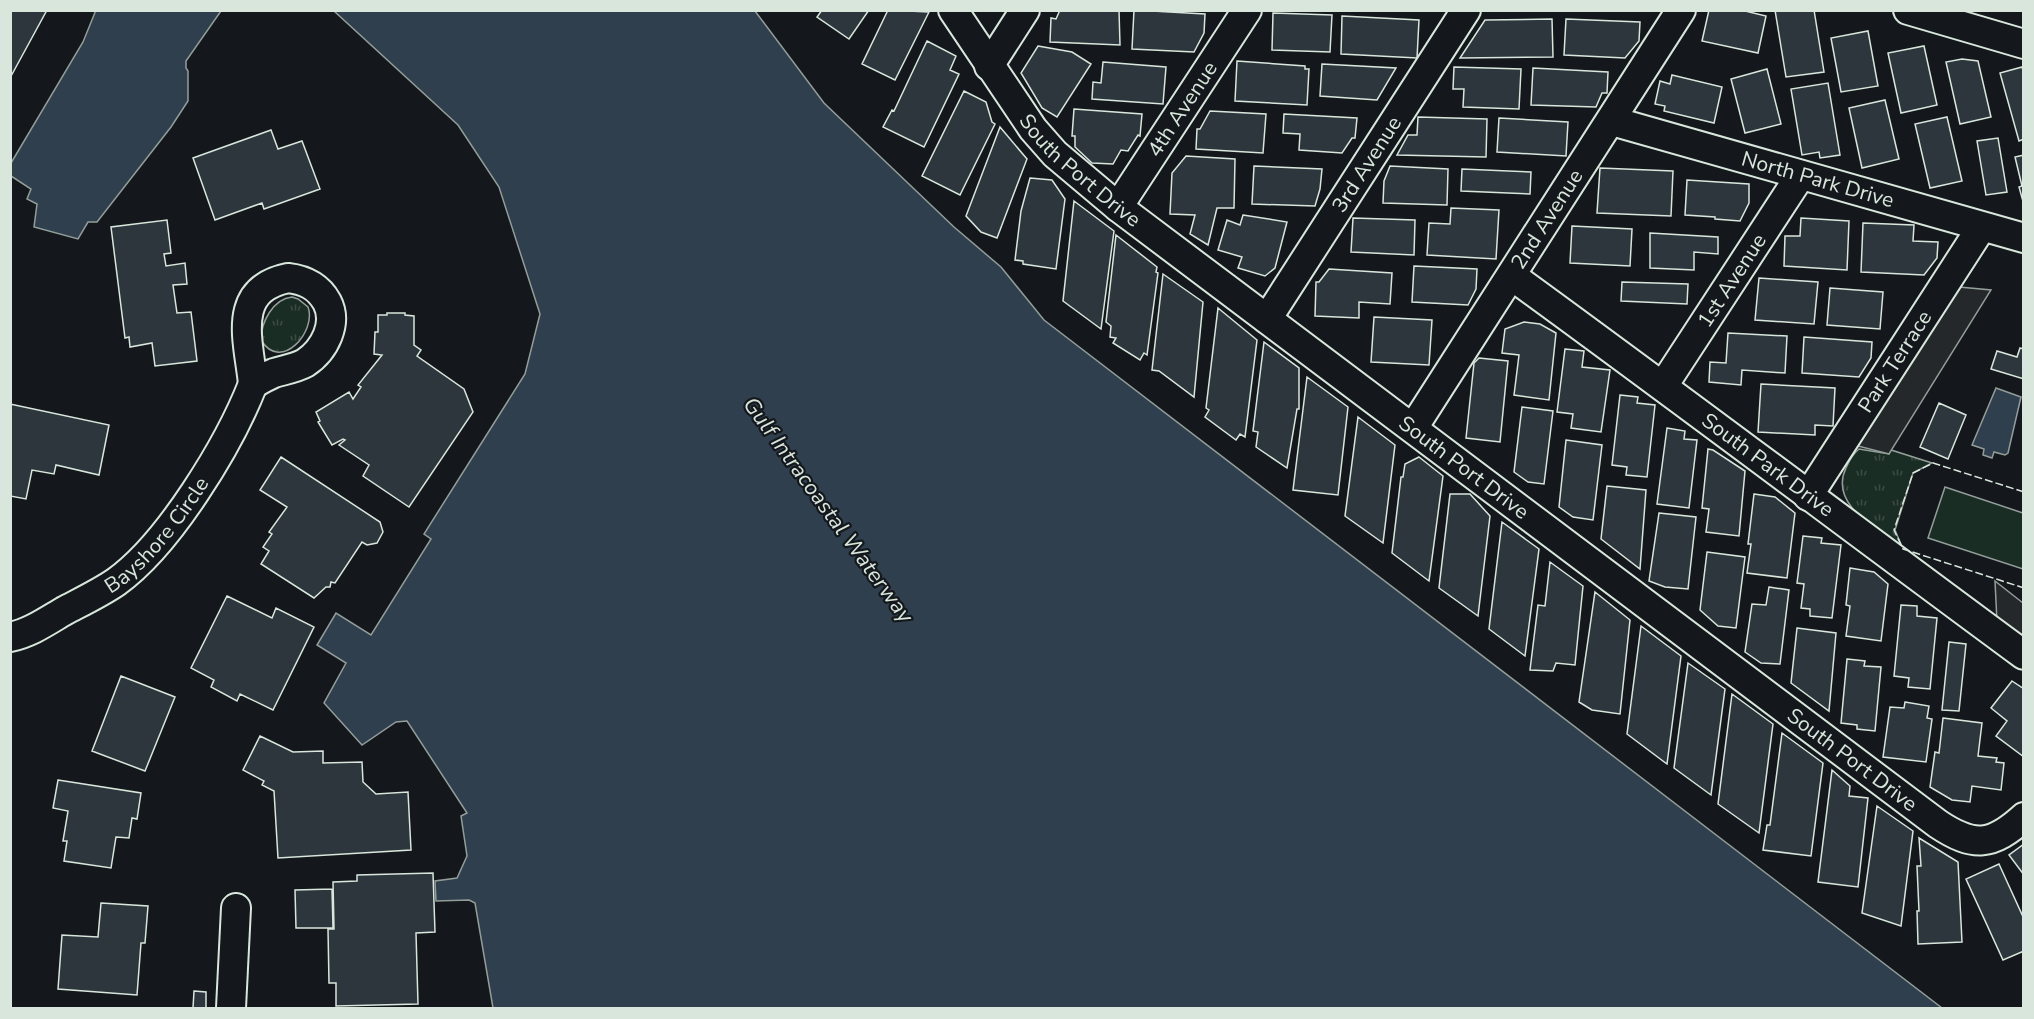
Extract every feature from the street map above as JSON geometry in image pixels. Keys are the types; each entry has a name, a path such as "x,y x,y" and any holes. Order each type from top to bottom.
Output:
{"street":[{"name":"South Port Drive","path":"953,10 988,66 1033,129 1055,154 1118,207 1949,831 1970,840 1990,840 2008,831 2024,817"},
{"path":"988,66 1025,10"},
{"name":"4th Avenue","path":"1118,207 1247,10"},
{"name":"3rd Avenue","path":"1267,319 1466,10"},
{"name":"2nd Avenue","path":"1413,429 1681,10"},
{"path":"1908,10 2024,44"},
{"name":"North Park Drive","path":"1612,121 1981,228 2024,238"},
{"name":"1st Avenue","path":"1663,386 1800,176"},
{"name":"Park Terrace","path":"1808,496 1981,228"},
{"name":"South Park Drive","path":"1512,276 2024,655"},
{"name":"Bayshore Circle","path":"10,637 33,629 116,582 146,554 191,498 223,444 253,384"},
{"path":"231,1008 236,908"}],"green space":[{"path":"292,297 308,307 307,327 302,337 287,350 278,352 269,349 261,340 263,326 269,312 279,302"},
{"path":"1859,449 1889,454 1891,450 1932,463 1913,473 1895,530 1903,549 1859,515 1844,494 1842,481 1846,468"},
{"path":"1945,487 2023,513 2023,569 1928,538"}],"shaded area":[{"path":"1959,287 1991,290 1889,454 1858,446"},
{"path":"1995,581 2023,603 2023,642 1997,622"}],"water":[{"path":"96,10 221,11 186,61 188,101 171,127 97,222 88,222 78,239 34,227 37,204 27,199 31,189 11,176 11,163 83,42"},
{"name":"Gulf Intracoastal Waterway","path":"334,11 755,11 824,103 954,227 1001,267 1044,320 1942,1008 493,1008 475,903 469,900 436,901 435,881 457,878 467,856 461,816 467,813 407,721 396,722 362,745 324,703 346,663 317,645 336,613 371,635 431,539 424,534 525,374 540,314 499,187 458,125"},
{"path":"1996,388 2021,397 2008,453 2005,455 1994,452 1992,458 1983,455 1984,449 1972,445"}],"building":[{"path":"10,10 47,10 10,78"},
{"path":"822,10 869,10 849,39 817,17"},
{"path":"888,10 929,12 895,80 862,64"},
{"path":"1060,10 1119,10 1120,45 1050,42 1051,18 1056,19"},
{"path":"1134,10 1205,14 1204,33 1194,52 1132,49"},
{"path":"1709,10 1741,10 1766,16 1758,53 1702,41"},
{"path":"1775,10 1814,10 1824,72 1786,77"},
{"path":"1273,13 1332,15 1330,52 1272,50"},
{"path":"1342,16 1419,20 1417,58 1341,54"},
{"path":"1552,19 1553,57 1460,58 1485,20"},
{"path":"1566,19 1640,22 1639,41 1625,58 1564,55"},
{"path":"1868,31 1878,86 1841,92 1831,38"},
{"path":"927,41 956,56 950,70 959,74 924,147 883,127 892,110 894,111"},
{"path":"1038,46 1072,52 1091,64 1057,117 1042,108 1021,73"},
{"path":"1924,46 1937,105 1901,113 1888,53"},
{"path":"1962,59 1978,61 1991,117 1960,124 1946,62"},
{"path":"1237,61 1305,66 1305,69 1309,69 1307,105 1235,101"},
{"path":"1103,62 1166,67 1163,104 1092,99 1093,82 1101,83"},
{"path":"1322,64 1396,68 1377,100 1320,96"},
{"path":"1454,67 1521,69 1519,109 1463,107 1464,89 1453,89"},
{"path":"2022,67 2024,74 2024,139 2019,141 2000,73"},
{"path":"1533,68 1608,72 1607,93 1602,93 1596,107 1531,105"},
{"path":"1767,69 1781,124 1745,133 1731,79"},
{"path":"1672,75 1722,87 1714,123 1664,111 1665,106 1655,104 1660,81 1670,84"},
{"path":"1828,83 1840,155 1820,158 1819,152 1802,155 1791,89"},
{"path":"964,91 986,102 992,122 995,124 960,195 922,176"},
{"path":"1885,100 1899,159 1862,168 1849,108"},
{"path":"1074,109 1142,114 1140,136 1138,135 1128,151 1121,150 1113,164 1092,163 1075,147 1075,136 1072,136"},
{"path":"1210,111 1266,114 1263,153 1196,149 1197,129 1200,129"},
{"path":"1284,114 1357,118 1355,138 1352,138 1342,153 1299,150 1300,134 1283,133"},
{"path":"1418,117 1487,119 1486,157 1397,155 1408,135 1417,135"},
{"path":"1947,117 1962,181 1930,188 1915,124"},
{"path":"1499,118 1568,122 1566,156 1497,152"},
{"path":"1000,127 1027,159 997,238 981,232 966,216"},
{"path":"271,130 278,149 302,141 320,189 264,209 262,203 215,220 193,158"},
{"path":"1998,138 2007,192 1986,195 1977,141"},
{"path":"2024,155 2024,205 2015,157"},
{"path":"1186,156 1235,159 1234,208 1217,208 1208,245 1190,234 1195,215 1170,214 1172,173"},
{"path":"1254,166 1322,169 1315,206 1252,204"},
{"path":"1390,166 1448,169 1447,205 1383,203 1384,181"},
{"path":"1600,168 1673,171 1671,216 1597,213"},
{"path":"1462,169 1531,172 1530,194 1461,191"},
{"path":"1030,178 1052,180 1065,199 1056,269 1023,264 1023,261 1015,260 1021,211"},
{"path":"1687,180 1749,184 1749,203 1740,221 1685,215"},
{"path":"1074,201 1114,231 1101,329 1063,301"},
{"path":"1451,208 1499,210 1496,259 1427,255 1429,223 1450,224"},
{"path":"1243,215 1287,222 1275,268 1265,276 1238,268 1242,257 1218,250 1227,220 1240,225"},
{"path":"1353,218 1415,220 1414,255 1351,252"},
{"path":"1801,218 1849,221 1847,270 1784,266 1785,236 1800,236"},
{"path":"167,220 171,253 164,254 166,266 185,263 187,284 173,285 177,313 191,312 197,361 155,366 152,343 130,347 129,337 125,338 111,227"},
{"path":"1863,223 1914,225 1913,241 1938,242 1937,258 1924,275 1861,272"},
{"path":"1572,226 1632,229 1630,266 1570,263"},
{"path":"1650,233 1718,237 1718,254 1694,252 1694,270 1650,268"},
{"path":"1116,235 1157,267 1147,355 1144,353 1140,360 1113,343 1116,338 1110,337 1111,326 1106,322"},
{"path":"1414,266 1477,269 1476,289 1468,305 1412,302"},
{"path":"1329,269 1392,273 1390,304 1359,302 1359,318 1315,316 1316,282 1319,282"},
{"path":"1163,274 1203,302 1194,397 1159,371 1152,370"},
{"path":"1759,278 1818,282 1814,324 1755,320"},
{"path":"1622,282 1688,284 1687,304 1621,301"},
{"path":"1830,288 1883,292 1880,329 1827,325"},
{"path":"1218,308 1257,340 1245,437 1240,434 1236,440 1205,417 1209,410 1206,408"},
{"path":"387,313 405,313 405,315 414,316 414,345 421,350 417,356 464,389 473,412 409,507 363,476 369,465 339,445 345,440 332,445 318,422 320,421 316,412 349,392 353,399 361,387 358,385 382,355 374,354 375,332 378,332 378,315 387,315"},
{"path":"1374,317 1432,320 1429,365 1371,362"},
{"path":"1524,322 1540,324 1556,333 1549,400 1514,395 1519,355 1502,353 1505,329"},
{"path":"1728,333 1787,336 1785,373 1742,370 1741,385 1709,382 1710,362 1726,363"},
{"path":"1804,337 1872,342 1871,358 1859,377 1802,373"},
{"path":"1264,342 1299,368 1299,409 1297,409 1287,468 1256,447 1258,432 1253,431"},
{"path":"2020,348 2024,349 2024,379 1991,369 1997,351 2017,357"},
{"path":"1565,349 1584,351 1582,367 1610,370 1601,432 1571,428 1573,414 1557,412"},
{"path":"1479,358 1508,361 1500,442 1466,438 1474,363"},
{"path":"1307,377 1348,407 1338,495 1293,490"},
{"path":"1761,384 1835,388 1833,426 1815,425 1815,435 1758,432"},
{"path":"1620,395 1638,397 1637,403 1655,405 1647,477 1626,475 1627,467 1612,465"},
{"path":"1939,403 1966,415 1948,459 1920,447"},
{"path":"10,404 109,425 99,475 56,465 54,474 32,470 26,499 10,496"},
{"path":"1522,407 1553,411 1544,484 1528,482 1514,472"},
{"path":"1358,417 1395,445 1383,543 1345,516"},
{"path":"1667,428 1685,431 1684,439 1697,440 1689,508 1657,504"},
{"path":"1566,440 1602,445 1593,520 1573,517 1559,507"},
{"path":"1708,449 1745,471 1739,536 1706,532 1709,509 1702,508"},
{"path":"281,457 380,522 383,532 377,543 367,545 362,542 335,583 331,582 330,587 326,587 314,598 261,564 269,551 263,547 272,534 269,532 287,507 260,490"},
{"path":"1419,457 1443,476 1429,581 1392,553 1401,477 1403,477 1405,464"},
{"path":"1607,486 1646,490 1640,569 1601,539"},
{"path":"1450,494 1470,494 1490,516 1478,616 1439,588"},
{"path":"1754,494 1775,497 1795,513 1787,578 1747,573"},
{"path":"1659,513 1696,517 1688,589 1665,587 1649,581"},
{"path":"1502,522 1539,549 1525,656 1489,629"},
{"path":"1803,536 1822,538 1821,543 1841,545 1832,618 1810,616 1810,609 1801,608 1804,584 1797,583"},
{"path":"1707,552 1745,557 1736,628 1718,626 1700,610"},
{"path":"1550,562 1583,586 1575,665 1556,663 1553,671 1530,670 1538,605 1545,606"},
{"path":"1850,568 1874,572 1888,584 1881,641 1846,636 1850,606 1846,605"},
{"path":"1769,587 1789,590 1780,664 1761,663 1745,652 1752,604 1766,605"},
{"path":"1595,592 1630,620 1620,714 1592,710 1579,702"},
{"path":"227,596 272,618 276,608 314,627 273,710 240,694 237,701 211,687 214,680 191,668"},
{"path":"1901,605 1917,606 1917,616 1937,618 1930,689 1908,687 1909,678 1894,676"},
{"path":"1641,626 1681,656 1667,764 1627,734"},
{"path":"1797,628 1836,633 1829,711 1791,683"},
{"path":"1949,642 1966,644 1959,711 1942,710"},
{"path":"1847,659 1865,661 1864,666 1881,667 1875,731 1857,729 1857,725 1841,723"},
{"path":"1688,663 1725,689 1711,795 1674,768"},
{"path":"121,676 175,697 145,771 92,751"},
{"path":"2012,681 2024,689 2024,757 1996,736 2007,721 1991,708"},
{"path":"1732,694 1773,724 1759,833 1718,804"},
{"path":"1905,702 1929,706 1927,718 1932,719 1926,762 1883,757 1890,707 1904,708"},
{"path":"1943,718 1982,723 1978,756 1997,758 1996,762 2004,763 2001,790 1972,786 1970,802 1952,800 1930,787 1935,752 1939,753"},
{"path":"1782,733 1823,763 1811,856 1763,850 1767,825 1770,825"},
{"path":"260,736 293,752 323,751 323,763 362,762 363,782 376,794 408,792 411,850 278,858 274,791 262,785 264,781 243,770"},
{"path":"1832,770 1850,786 1849,796 1868,798 1858,887 1818,882"},
{"path":"58,780 141,793 137,819 132,818 129,838 116,837 111,868 64,861 67,841 63,841 68,811 53,808"},
{"path":"1877,806 1913,831 1901,926 1862,913"},
{"path":"1919,838 1958,862 1962,942 1918,944 1917,866 1921,866"},
{"path":"2024,844 2024,875 2009,855"},
{"path":"1999,864 2024,919 2024,951 2003,960 1966,879"},
{"path":"433,873 435,932 416,933 418,1004 336,1006 336,983 329,983 328,929 334,929 333,882 357,881 357,875"},
{"path":"332,889 333,928 296,928 295,890"},
{"path":"101,903 148,906 145,943 141,943 137,995 58,989 62,935 98,937"},
{"path":"194,991 206,992 206,1008 193,1008"}],"fence":[{"path":"2024,492 1933,463 1913,473 1894,530 1903,549 2024,588"}]}
